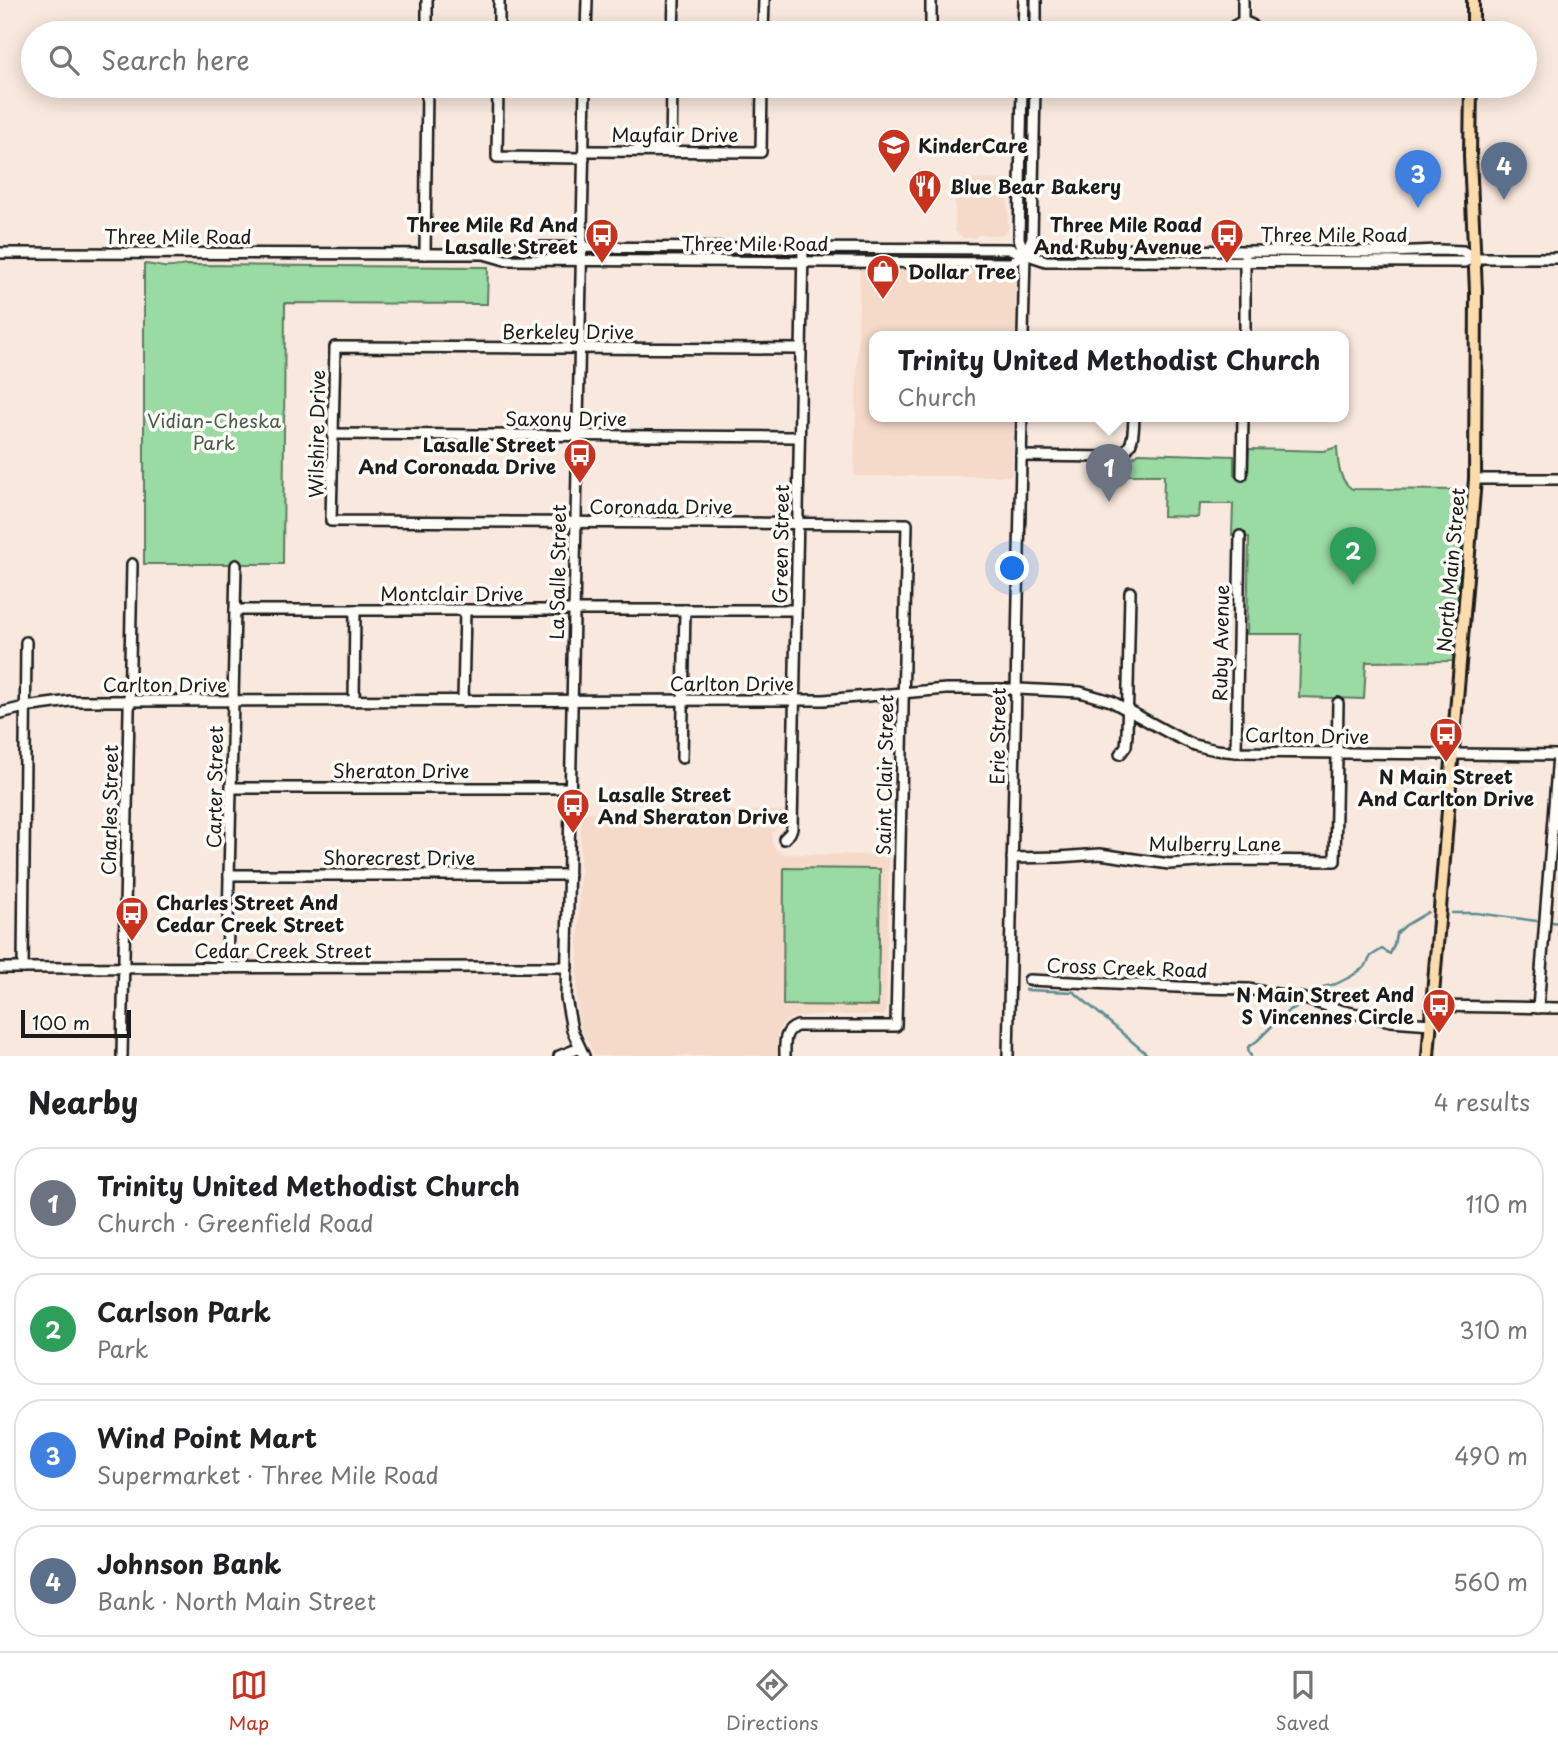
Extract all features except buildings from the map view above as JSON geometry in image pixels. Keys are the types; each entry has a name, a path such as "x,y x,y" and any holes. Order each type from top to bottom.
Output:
{"main road":[{"path":"1473,21 1474,0"},
{"name":"North Main Street","path":"1428,1056 1475,479 1476,292 1470,156 1471,98"}],"street":[{"path":"427,21 428,0"},
{"path":"499,0 499,21"},
{"path":"586,21 587,0"},
{"path":"673,21 674,0"},
{"path":"763,21 764,0"},
{"path":"931,21 932,0"},
{"path":"1023,21 1024,0"},
{"path":"1036,0 1036,21"},
{"path":"1243,0 1243,20"},
{"path":"425,254 427,98"},
{"name":"Mayfair Drive","path":"498,98 496,158 671,151 761,152 762,98"},
{"name":"La Salle Street","path":"582,1052 575,1040 567,1010 567,967 585,98"},
{"path":"671,151 672,98"},
{"path":"1022,98 1019,239 1025,254"},
{"path":"1023,331 1025,254 1032,238 1035,98"},
{"path":"1021,111 1035,111"},
{"path":"1020,173 1034,173"},
{"name":"Three Mile Road","path":"482,254 505,247 581,247 1010,249 1046,261 1245,256 1464,262 1474,258 1558,258"},
{"name":"Green Street","path":"784,839 792,828 803,248"},
{"name":"Three Mile Road","path":"0,253 482,254 505,260 1011,263 1025,254"},
{"path":"1245,256 1245,331"},
{"name":"Berkeley Drive","path":"335,347 801,349"},
{"name":"Wilshire Drive","path":"331,522 335,347"},
{"name":"Erie Street","path":"1008,1056 1022,422"},
{"path":"1021,456 1114,457 1132,442 1134,422"},
{"path":"1242,475 1243,422"},
{"name":"Saxony Drive","path":"333,434 799,437"},
{"path":"1475,479 1558,480"},
{"name":"Coronada Drive","path":"331,522 906,524"},
{"name":"Saint Clair Street","path":"785,1056 785,1038 788,1031 797,1026 896,1026 906,524"},
{"name":"Ruby Avenue","path":"1236,752 1240,536"},
{"name":"Charles Street","path":"122,1056 132,564"},
{"name":"Carter Street","path":"228,968 236,565"},
{"path":"1120,754 1126,746 1130,592"},
{"name":"Montclair Drive","path":"235,610 796,610"},
{"path":"354,701 355,610"},
{"path":"463,701 465,610"},
{"path":"682,758 685,610"},
{"path":"23,968 26,642"},
{"name":"Carlton Drive","path":"0,713 70,701 794,700 845,699 946,689 1016,690 1080,692 1101,697 1194,745 1216,750 1558,755"},
{"path":"1336,753 1338,703"},
{"name":"Mulberry Lane","path":"1012,858 1100,853 1169,864 1227,860 1335,861 1336,753"},
{"path":"1538,1008 1558,755"},
{"name":"Sheraton Drive","path":"231,788 570,788"},
{"name":"Shorecrest Drive","path":"229,875 569,875"},
{"name":"Cedar Creek Street","path":"0,968 567,967"},
{"name":"Cross Creek Road","path":"1029,981 1248,989 1305,999 1343,1011 1391,1021 1430,1024"},
{"path":"1432,1006 1558,1008"},
{"path":"559,1056 582,1052"}],"shaded area":[{"path":"956,179 1008,180 1008,230 1002,235 977,235 974,238 964,238 955,231"},
{"path":"860,269 1012,269 1016,274 1015,331 869,331 869,422 1014,422 1012,476 854,476"},
{"path":"785,811 780,825 772,833 772,842 779,852 889,855 884,1015 810,1015 789,1019 777,1035 777,1056 595,1056 582,1031 577,1000 581,812"}],"green space":[{"name":"Vidian-Cheska Park","path":"144,264 166,267 488,267 487,304 285,303 283,564 144,564"},
{"path":"1337,447 1341,475 1352,489 1466,490 1453,661 1366,662 1364,699 1299,697 1301,634 1247,634 1249,537 1232,535 1233,504 1199,504 1198,517 1163,516 1164,475 1114,475 1114,467 1121,466 1139,453 1234,456 1234,475 1248,475 1249,449 1324,451"},
{"path":"784,868 880,869 878,1006 783,1005"}],"waterway":[{"path":"1310,994 1350,977 1365,967 1371,956 1382,949 1390,954 1396,934 1428,912"},
{"path":"1452,913 1476,913 1537,921"},
{"path":"1552,922 1558,923"},
{"path":"1026,990 1074,992 1149,1056"},
{"path":"1251,1056 1248,1047 1279,1022 1289,1010 1303,1005"}],"place":[{"name":"KinderCare","path":"894,175"},
{"name":"Johnson Bank","path":"1504,200"},
{"name":"Wind Point Mart","path":"1418,208"},
{"name":"Blue Bear Bakery","path":"925,216"},
{"name":"Three Mile Rd And Lasalle Street","path":"602,265"},
{"name":"Three Mile Road And Ruby Avenue","path":"1227,265"},
{"name":"Dollar Tree","path":"883,301"},
{"name":"Lasalle Street And Coronada Drive","path":"580,485"},
{"name":"Trinity United Methodist Church","path":"1109,502"},
{"name":"Carlson Park","path":"1353,585"},
{"name":"N Main Street And Carlton Drive","path":"1446,764"},
{"name":"Lasalle Street And Sheraton Drive","path":"573,835"},
{"name":"Charles Street And Cedar Creek Street","path":"132,943"},
{"name":"N Main Street And S Vincennes Circle","path":"1439,1035"}]}
